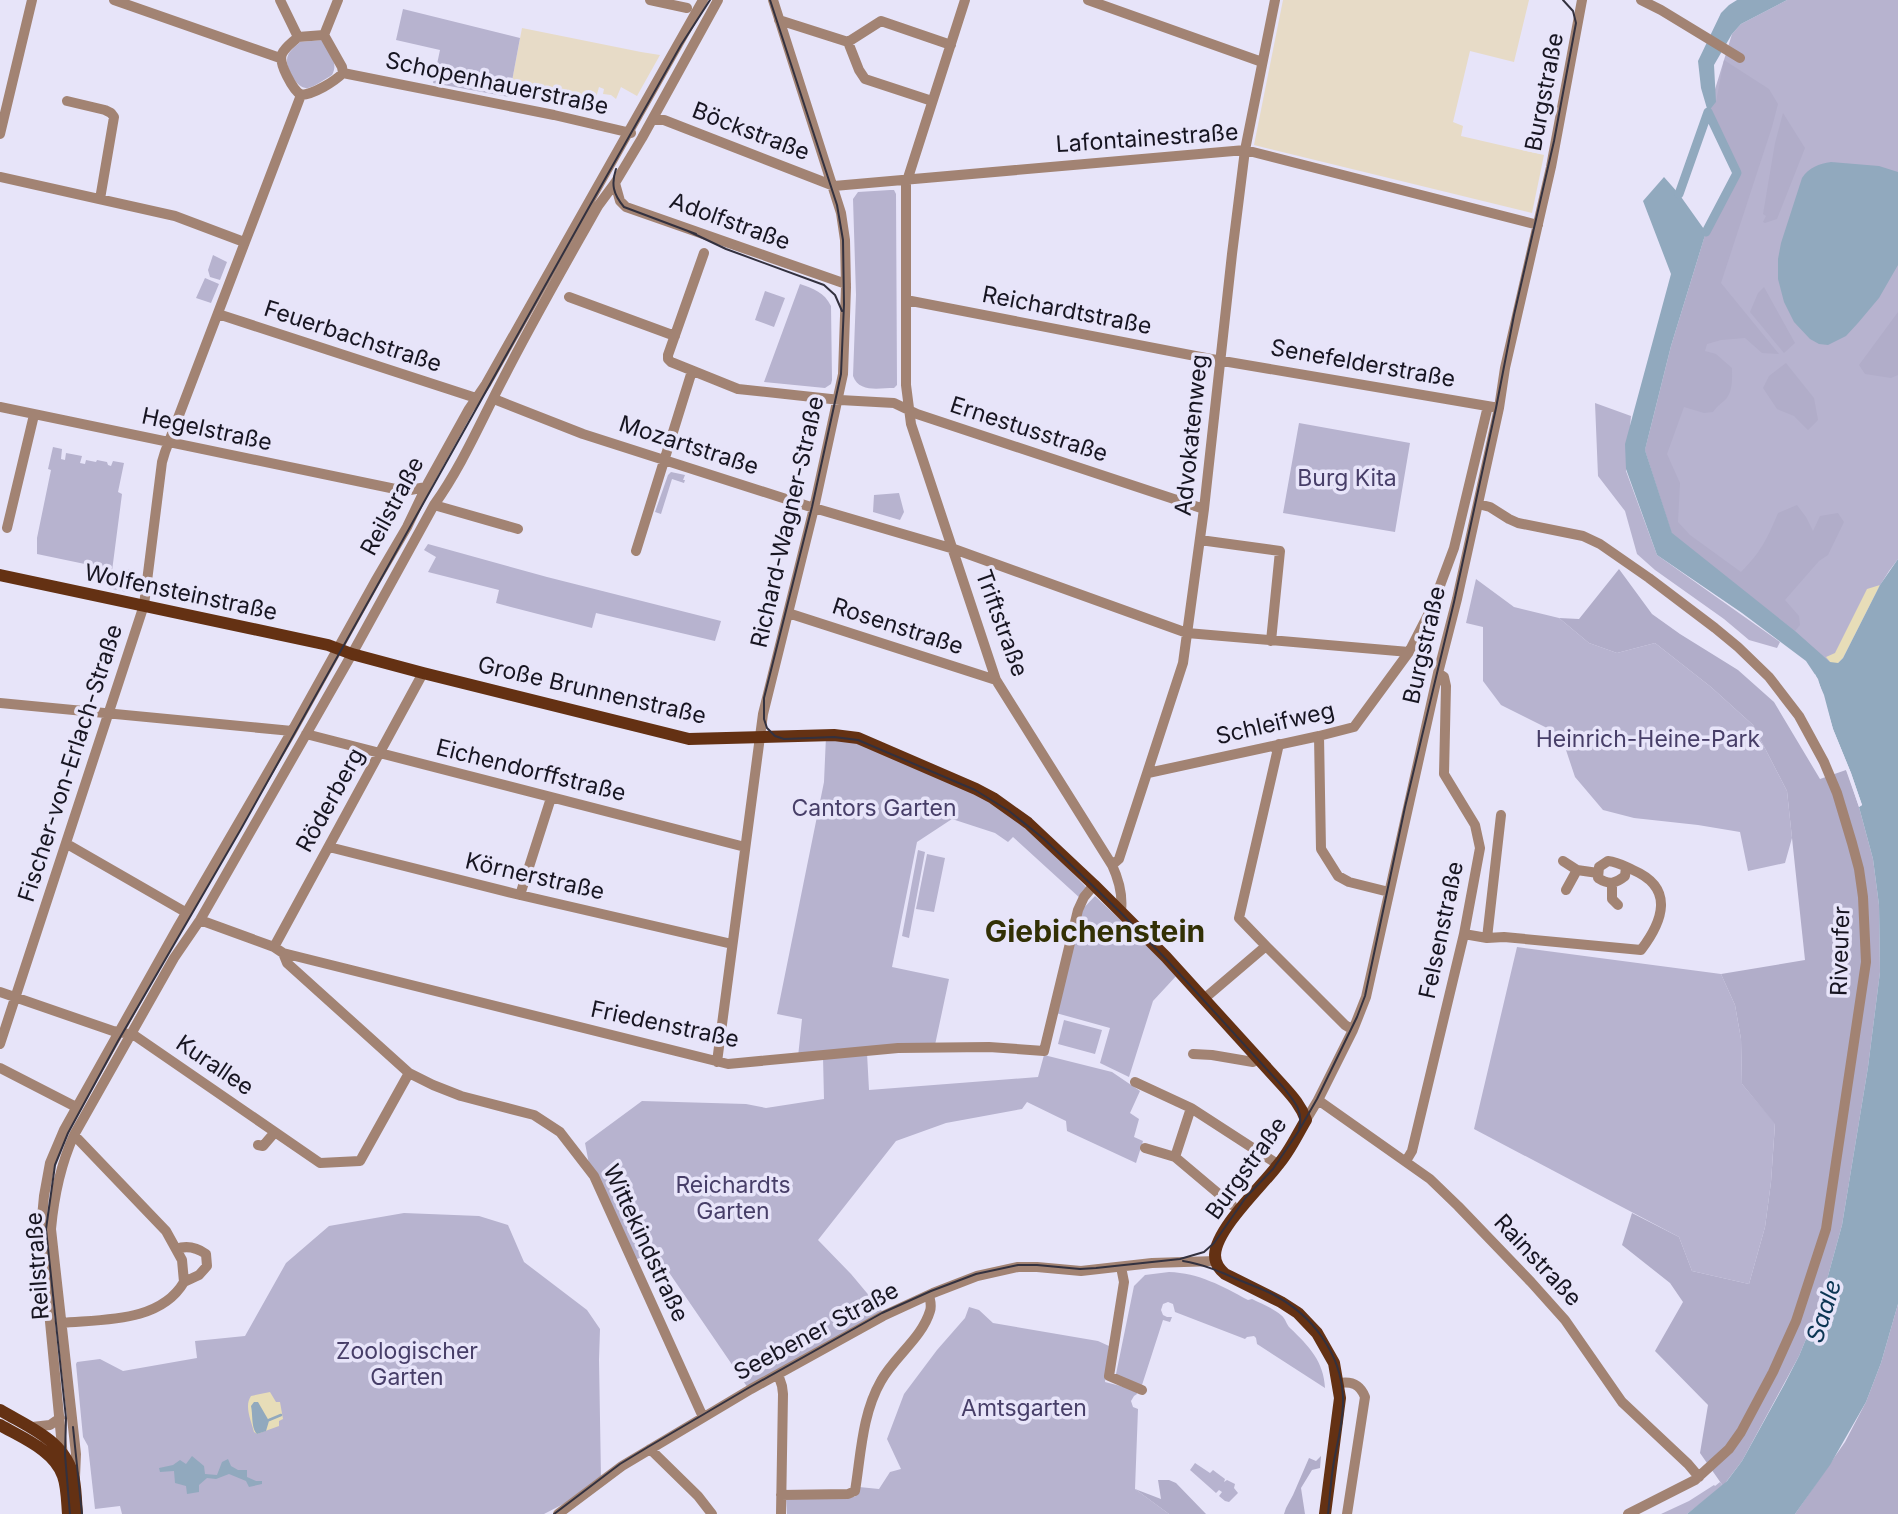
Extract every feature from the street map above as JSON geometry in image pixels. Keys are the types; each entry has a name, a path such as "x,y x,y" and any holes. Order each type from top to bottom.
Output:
{"main road":[{"name":"Wolfensteinstraße","path":"0,575 144,605 352,654"},
{"name":"Große Brunnenstraße","path":"352,654 689,739 834,735 858,738 976,789 1028,823 1121,911 1205,998 1296,1100 1306,1120"},
{"name":"Burgstraße","path":"1216,1261 1217,1245 1227,1227 1279,1165 1306,1120"},
{"path":"1216,1261 1225,1274 1298,1313 1326,1346 1334,1363 1339,1383 1339,1413 1325,1514"},
{"path":"0,1410 32,1427 62,1451 71,1467 69,1479"},
{"path":"0,1425 43,1451 69,1479"},
{"name":"Reilstraße","path":"68,1514 69,1479"},
{"name":"Reilstraße","path":"69,1479 77,1514"}],"street":[{"path":"0,134 32,0"},
{"path":"114,0 280,58"},
{"path":"280,0 298,37"},
{"path":"324,36 338,0"},
{"path":"650,0 687,8"},
{"name":"Reilstraße","path":"62,1451 41,1228 50,1163 64,1130 339,649 407,527 426,487 703,0"},
{"name":"Reilstraße","path":"69,1479 76,1454 51,1229 57,1182 74,1135 352,654 485,418 598,206 653,120 718,0"},
{"name":"Richard-Wagner-Straße","path":"717,1062 766,698 814,508 843,374 846,285 841,213 773,0"},
{"name":"Triftstraße","path":"965,0 907,179 908,410 996,680 1112,865 1122,898 1121,911"},
{"path":"1088,0 1262,62"},
{"name":"Advokatenweg","path":"1112,865 1119,859 1183,663 1204,509 1245,150 1275,0"},
{"name":"Burgstraße","path":"1306,1120 1353,1030 1366,997 1478,504 1493,407 1505,368 1556,143 1580,0"},
{"path":"1641,0 1663,5 1703,36 1735,55"},
{"path":"779,20 848,42"},
{"path":"848,42 881,21 951,45"},
{"path":"324,36 343,73 338,78 301,95 296,92 280,58 284,50 298,37 324,36"},
{"path":"848,42 865,79 932,101"},
{"name":"Schopenhauerstraße","path":"343,73 554,115 628,132 642,138"},
{"name":"Fischer-von-Erlach-Straße","path":"0,1044 144,605 162,462 168,441 301,95"},
{"path":"67,101 105,110 114,117 100,198"},
{"name":"Böckstraße","path":"653,120 664,120 834,187"},
{"name":"Lafontainestraße","path":"834,187 1245,150 1538,225"},
{"path":"0,177 175,216 244,242"},
{"name":"Adolfstraße","path":"615,183 620,201 626,206 846,285"},
{"path":"636,551 692,371 668,359 704,253"},
{"path":"569,297 675,335"},
{"name":"Reichardtstraße","path":"906,300 1220,360"},
{"name":"Feuerbachstraße","path":"218,314 476,398"},
{"name":"Senefelderstraße","path":"1220,360 1493,407"},
{"name":"Ernestusstraße","path":"692,371 738,389 894,403 1204,509"},
{"name":"Mozartstraße","path":"494,399 583,434 814,508 954,549 1187,633 1409,653"},
{"name":"Hegelstraße","path":"0,407 405,491 426,487"},
{"name":"Schleifweg","path":"1148,773 1354,727 1409,653 1432,607 1454,548 1493,407"},
{"path":"8,528 34,415"},
{"path":"405,491 413,498 416,506"},
{"name":"Riveufer","path":"1478,504 1490,507 1518,523 1583,536 1600,544 1738,647 1782,692 1799,716 1837,793 1859,869 1866,962 1826,1229 1796,1321 1773,1372 1736,1441 1699,1477 1628,1514"},
{"name":"Reilstraße","path":"434,505 518,529"},
{"path":"1200,540 1280,551 1271,641"},
{"name":"Rosenstraße","path":"788,613 996,680"},
{"name":"Röderberg","path":"278,950 329,847 423,673"},
{"name":"Felsenstraße","path":"1406,1161 1412,1150 1464,934 1480,848 1475,825 1444,774 1446,687 1444,677 1438,673"},
{"path":"0,703 292,732"},
{"name":"Eichendorffstraße","path":"306,734 745,847"},
{"path":"1319,736 1321,849 1338,876 1349,882 1389,892"},
{"path":"1279,744 1239,918 1345,1026 1353,1030"},
{"path":"520,895 551,798"},
{"name":"Felsenstraße","path":"1487,938 1501,815"},
{"path":"67,844 187,913"},
{"name":"Körnerstraße","path":"329,847 732,944"},
{"path":"1563,861 1577,870 1598,873"},
{"path":"1464,934 1642,950 1662,913 1658,889 1643,874 1617,862 1608,861 1599,867 1598,878 1606,884 1617,883 1626,876 1626,867"},
{"path":"1566,890 1577,870"},
{"path":"1612,883 1612,900 1618,905"},
{"name":"Friedenstraße","path":"200,919 278,950 728,1064 898,1048 989,1047 1044,1051 1078,910 1094,885"},
{"path":"1205,998 1266,946"},
{"name":"Wittekindstraße","path":"278,950 287,963 409,1073 461,1096 534,1115 561,1132 594,1176 703,1417"},
{"path":"0,992 119,1032 131,1033"},
{"name":"Kurallee","path":"131,1033 320,1163 360,1161 409,1073"},
{"path":"1193,1054 1248,1061 1258,1059"},
{"path":"0,1068 76,1107"},
{"path":"1135,1082 1191,1108 1279,1165"},
{"name":"Rainstraße","path":"1318,1100 1430,1179 1458,1206 1565,1320 1622,1402 1699,1477"},
{"path":"1175,1157 1191,1108"},
{"path":"258,1145 263,1146 275,1132"},
{"path":"74,1135 166,1231 182,1260 184,1282"},
{"path":"1145,1148 1175,1157 1232,1205"},
{"path":"61,1323 141,1314 161,1305 177,1293 184,1282 199,1275 207,1266 206,1254 197,1248 176,1249"},
{"name":"Seebener Straße","path":"558,1514 622,1466 778,1374 883,1315 977,1276 1010,1268 1037,1267 1081,1271 1152,1263 1216,1261"},
{"path":"1121,1267 1124,1282 1109,1376 1142,1390"},
{"path":"781,1495 848,1494 855,1491 869,1404 882,1379 915,1337 929,1314 929,1295"},
{"path":"778,1374 783,1394 781,1514"},
{"path":"1339,1383 1354,1383 1363,1391 1365,1397 1347,1514"},
{"path":"32,1427 50,1425 60,1418"},
{"path":"650,1449 712,1514"}],"shaded area":[{"path":"1283,0 1529,0 1514,62 1470,51 1453,122 1463,126 1461,136 1544,155 1532,213 1254,145"},
{"path":"522,28 660,55 637,96 621,87 616,99 603,94 604,89 599,87 593,109 510,91"},
{"path":"1724,60 1769,89 1778,104 1721,283 1779,354 1762,353 1745,338 1707,344 1705,351 1716,354 1732,368 1730,392 1713,412 1704,413 1684,407 1667,454 1680,483 1678,522 1690,535 1741,572 1763,545 1778,513 1797,505 1813,531 1820,516 1838,513 1844,522 1828,555 1819,561 1785,600 1799,616 1800,625 1795,631 1672,534 1645,450 1671,346 1706,232 1736,173 1708,112 1716,102"},
{"path":"1783,113 1805,148 1777,219 1765,223 1763,222 1766,216 1763,214"},
{"path":"1764,287 1795,343 1784,353 1750,312 1758,293"},
{"path":"1898,312 1898,375 1891,378 1865,374 1859,365"},
{"path":"1786,363 1814,398 1818,420 1808,430 1794,416 1777,409 1763,388 1769,376"},
{"path":"1619,569 1652,614 1738,670 1774,702 1820,779 1846,770 1873,859 1879,905 1880,972 1868,1067 1842,1225 1820,1305 1799,1356 1742,1461 1723,1486 1700,1453 1708,1405 1655,1351 1683,1302 1670,1283 1622,1245 1632,1213 1679,1237 1692,1271 1749,1284 1765,1227 1775,1124 1742,1084 1741,1039 1735,1005 1721,974 1805,960 1787,791 1753,725 1711,687 1655,643 1617,653 1589,643 1559,618 1579,619"},
{"path":"1898,1304 1898,1514 1795,1514 1845,1442 1866,1402 1881,1363"},
{"path":"1321,1456 1320,1468 1312,1470 1301,1488 1305,1514 1284,1514 1309,1458 1316,1461"},
{"path":"1158,1480 1176,1483 1206,1514 1169,1514 1135,1489 1161,1499"}],"green space":[{"path":"1787,0 1898,0 1898,559 1831,663 1672,534 1645,450 1706,232 1736,173 1708,112 1732,34 1741,24"},
{"path":"403,9 520,38 509,97 433,83 440,50 396,40"},
{"path":"323,40 332,57 334,71 317,84 304,88 290,73 287,57 300,42"},
{"path":"894,190 897,385 894,388 870,388 860,385 853,376 856,295 853,199 858,192"},
{"path":"213,255 227,262 220,280 210,277 208,270"},
{"path":"205,278 219,284 211,303 196,298"},
{"path":"800,284 822,294 831,306 832,380 825,388 764,382"},
{"path":"765,291 785,298 774,327 755,320"},
{"path":"1595,403 1631,416 1626,471 1657,555 1780,642 1777,648 1749,640 1637,554 1625,511 1598,476"},
{"name":"Burg Kita","path":"1299,423 1410,443 1395,532 1283,513"},
{"path":"53,447 62,449 61,459 65,460 66,453 82,456 80,463 85,464 86,460 107,462 111,466 113,461 124,463 118,492 122,494 112,571 37,554 37,538"},
{"path":"671,472 685,475 685,480 684,483 672,479 661,514 655,512"},
{"path":"899,493 904,512 900,520 873,512 874,495"},
{"path":"428,544 721,621 715,641 596,613 592,628 496,603 499,590 428,572 436,557 424,550"},
{"path":"126,569 137,571 133,590 127,592 108,588 112,577 124,579"},
{"name":"Heinrich-Heine-Park","path":"1476,579 1514,607 1559,618 1589,643 1617,653 1655,643 1711,687 1753,725 1787,791 1792,838 1785,863 1748,871 1740,832 1634,818 1603,810 1575,777 1561,735 1501,705 1483,681 1483,627 1466,623"},
{"name":"Cantors Garten","path":"826,736 858,741 999,805 1051,851 1088,889 1081,899 1013,837 1008,842 995,833 952,819 917,842 892,967 949,979 935,1045 798,1057 802,1019 777,1014 824,782"},
{"path":"918,850 925,852 909,938 902,936"},
{"path":"927,854 945,858 934,912 916,909"},
{"path":"1095,896 1178,974 1153,1001 1129,1077 1100,1063 1110,1028 1056,1013 1079,913"},
{"path":"1517,947 1721,974 1735,1005 1741,1039 1742,1084 1775,1123 1765,1227 1749,1284 1692,1271 1679,1237 1474,1129"},
{"path":"1064,1020 1102,1030 1095,1054 1058,1044"},
{"name":"Reichardts Garten","path":"867,1053 869,1090 1038,1077 1044,1055 1112,1072 1140,1091 1130,1113 1139,1119 1134,1137 1143,1141 1136,1163 1067,1131 1066,1121 1027,1102 1022,1109 946,1123 896,1141 818,1240 882,1311 748,1388 655,1252 632,1261 592,1180 585,1143 642,1101 746,1104 766,1108 824,1099 823,1057"},
{"name":"Zoologischer Garten","path":"404,1213 479,1216 508,1225 524,1262 587,1310 600,1329 601,1478 571,1500 544,1514 122,1514 120,1506 95,1509 88,1446 83,1437 77,1362 100,1359 123,1371 197,1358 195,1341 245,1336 286,1263 329,1226"},
{"path":"1169,1272 1210,1281 1278,1313 1314,1355 1322,1370 1325,1388 1257,1344 1254,1336 1245,1339 1175,1312 1173,1304 1168,1302 1163,1304 1161,1310 1163,1315 1172,1317 1170,1322 1163,1320 1142,1385 1115,1379 1134,1286 1145,1275"},
{"name":"Amtsgarten","path":"969,1307 979,1310 993,1323 1098,1341 1109,1346 1105,1382 1136,1390 1137,1394 1131,1401 1133,1407 1138,1409 1135,1489 1169,1514 787,1514 786,1496 855,1497 859,1487 879,1489 890,1472 901,1469 887,1439 904,1394 965,1318"},
{"path":"1195,1463 1210,1473 1213,1470 1225,1479 1224,1482 1227,1480 1235,1484 1234,1488 1238,1493 1229,1502 1225,1501 1219,1496 1222,1492 1219,1490 1216,1493 1190,1470"},
{"path":"1720,1482 1723,1486 1687,1514 1661,1514 1689,1501"}],"sand":[{"path":"1880,585 1843,658 1838,663 1831,663 1826,657 1835,653 1867,589"},
{"path":"270,1392 276,1402 280,1402 283,1419 279,1421 279,1426 257,1434 249,1413 249,1400 251,1396"}],"water":[{"path":"1737,0 1787,0 1741,24 1732,34 1714,65 1716,102 1708,112 1701,88 1698,61 1721,13"},
{"path":"1831,162 1879,166 1898,172 1898,265 1879,298 1858,323 1846,336 1828,345 1810,339 1794,322 1784,302 1778,279 1778,259 1802,178 1815,167"},
{"name":"Saale","path":"1664,177 1706,232 1671,346 1645,450 1672,533 1830,662 1838,663 1880,585 1898,559 1898,1304 1881,1363 1866,1402 1830,1465 1795,1514 1687,1514 1727,1481 1742,1461 1799,1356 1820,1305 1842,1225 1868,1067 1880,972 1879,905 1873,859 1859,807 1862,805 1833,729 1818,679 1806,661 1657,555 1626,469 1625,444 1671,274 1643,201"},
{"path":"258,1402 269,1421 266,1431 257,1434 251,1406"},
{"path":"192,1456 204,1466 205,1474 217,1475 222,1462 228,1459 231,1466 238,1470 247,1470 247,1477 262,1481 262,1484 249,1487 246,1481 229,1474 216,1479 207,1478 199,1485 199,1492 187,1494 186,1486 175,1483 174,1471 160,1472 159,1468 173,1465 180,1460 186,1464"}],"pier":[{"path":"1815,674 1862,805 1859,807 1829,730 1813,676"}],"waterway":[{"path":"1679,194 1708,112"},
{"path":"1706,232 1737,173 1708,112"},
{"path":"269,1420 281,1415"}],"tram line":[{"path":"70,1514 65,1455 66,1418 46,1229 55,1165 68,1133 588,209 681,45 710,0"},
{"path":"770,0 837,205 843,240 844,304 841,374 812,507 764,698 767,728 775,736 784,739 834,737 858,740 975,790 1009,811 1044,839 1120,912 1283,1087 1299,1111 1299,1129"},
{"path":"554,1514 620,1464 648,1447 882,1313 931,1291 976,1274 1018,1265 1096,1268 1180,1259 1204,1252 1214,1243 1246,1197 1273,1169 1298,1132 1317,1099 1365,996 1554,141 1576,23 1573,11 1563,0"},
{"path":"616,169 614,189 624,207 696,234"},
{"path":"688,231 726,249 824,285 835,295 842,311"},
{"path":"1183,1261 1219,1271 1288,1303 1301,1313 1322,1337 1337,1365 1343,1397 1328,1514"},
{"path":"73,1427 82,1514"}],"district":[{"name":"Giebichenstein","path":"1095,932"}]}
